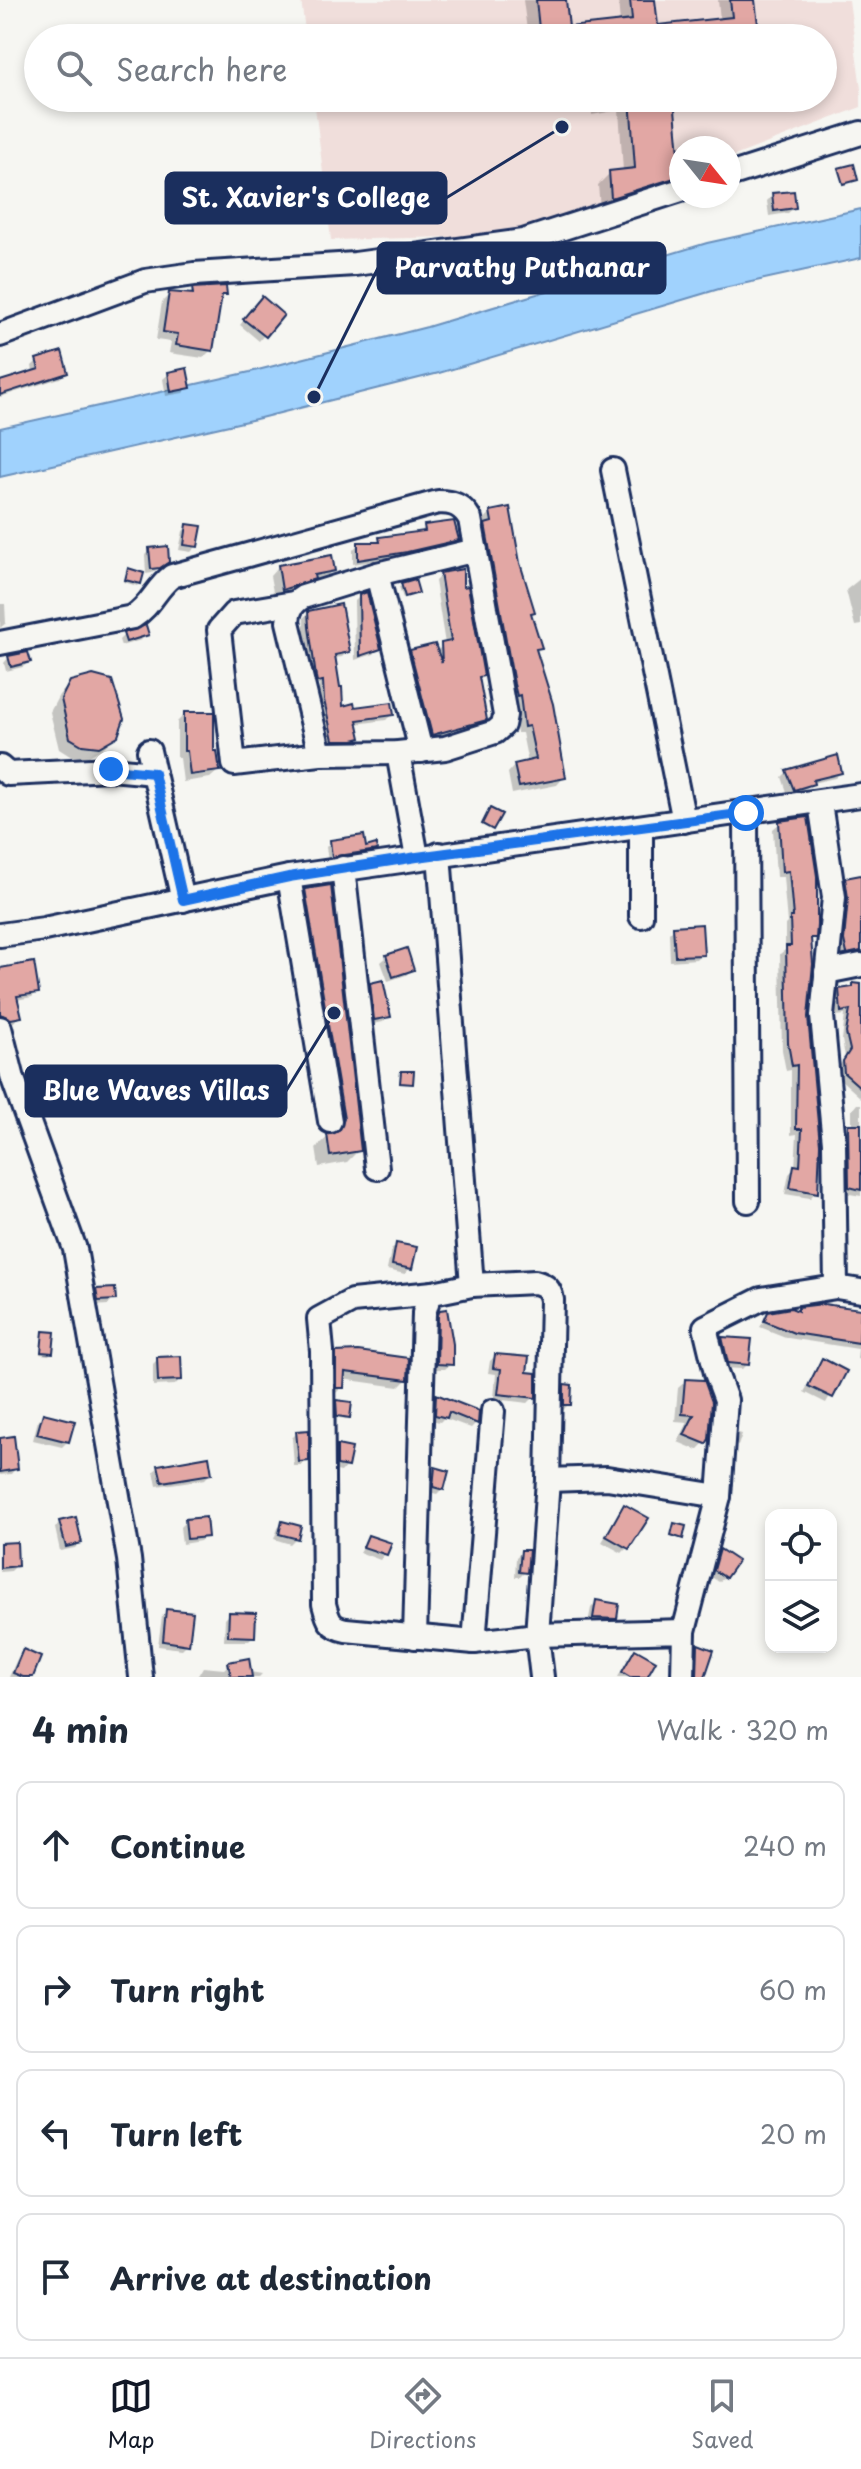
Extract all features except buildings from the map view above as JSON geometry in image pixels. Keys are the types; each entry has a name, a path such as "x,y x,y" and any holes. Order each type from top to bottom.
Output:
{"street":[{"path":"741,171 861,133"},
{"path":"0,335 145,281 194,274 355,264 523,241 669,194"},
{"path":"613,470 684,821"},
{"path":"0,643 133,617 145,609 159,585 172,576 438,502 451,502 464,509 470,519 476,550 505,715 503,725 495,732 445,748 398,753 320,754 234,764 219,630 234,613 293,603 303,597 377,574 476,550"},
{"path":"377,574 421,751"},
{"path":"293,603 288,622 320,754"},
{"path":"398,753 428,855 472,1285"},
{"path":"0,767 8,774 59,774 151,762 183,900"},
{"path":"0,935 44,929 343,868 861,795"},
{"path":"820,803 834,897 822,1016 834,1143 836,1287"},
{"path":"746,813 748,1201"},
{"path":"641,827 641,916"},
{"path":"343,868 377,1168"},
{"path":"289,877 330,1121"},
{"path":"826,972 861,965"},
{"path":"0,1028 7,1080 75,1249 129,1559 141,1677"},
{"path":"542,1677 537,1635 548,1480 550,1290 544,1284 535,1282 472,1285 433,1293 352,1301 319,1319 322,1351 324,1604 328,1620 335,1628 474,1642 537,1635 684,1631"},
{"path":"683,1677 684,1631 719,1496 726,1400 705,1327 761,1299 836,1287 861,1291"},
{"path":"415,1637 424,1313 433,1293"},
{"path":"474,1642 493,1411"},
{"path":"548,1480 607,1478 719,1496"}],"shaded area":[{"path":"301,0 849,0 861,89 861,107 741,153 741,136 669,136 669,181 529,235 331,240 316,112 837,112 837,24 304,24"}],"water":[{"path":"861,209 861,258 719,289 439,373 260,418 0,477 0,428 250,372 427,327 707,243"}],"place":[{"name":"St. Xavier's College","path":"562,127"},
{"name":"Parvathy Puthanar","path":"314,397"},
{"name":"Blue Waves Villas","path":"334,1013"}],"route":[{"path":"111,769 154,773 183,900 289,877 417,857 746,813"}]}
